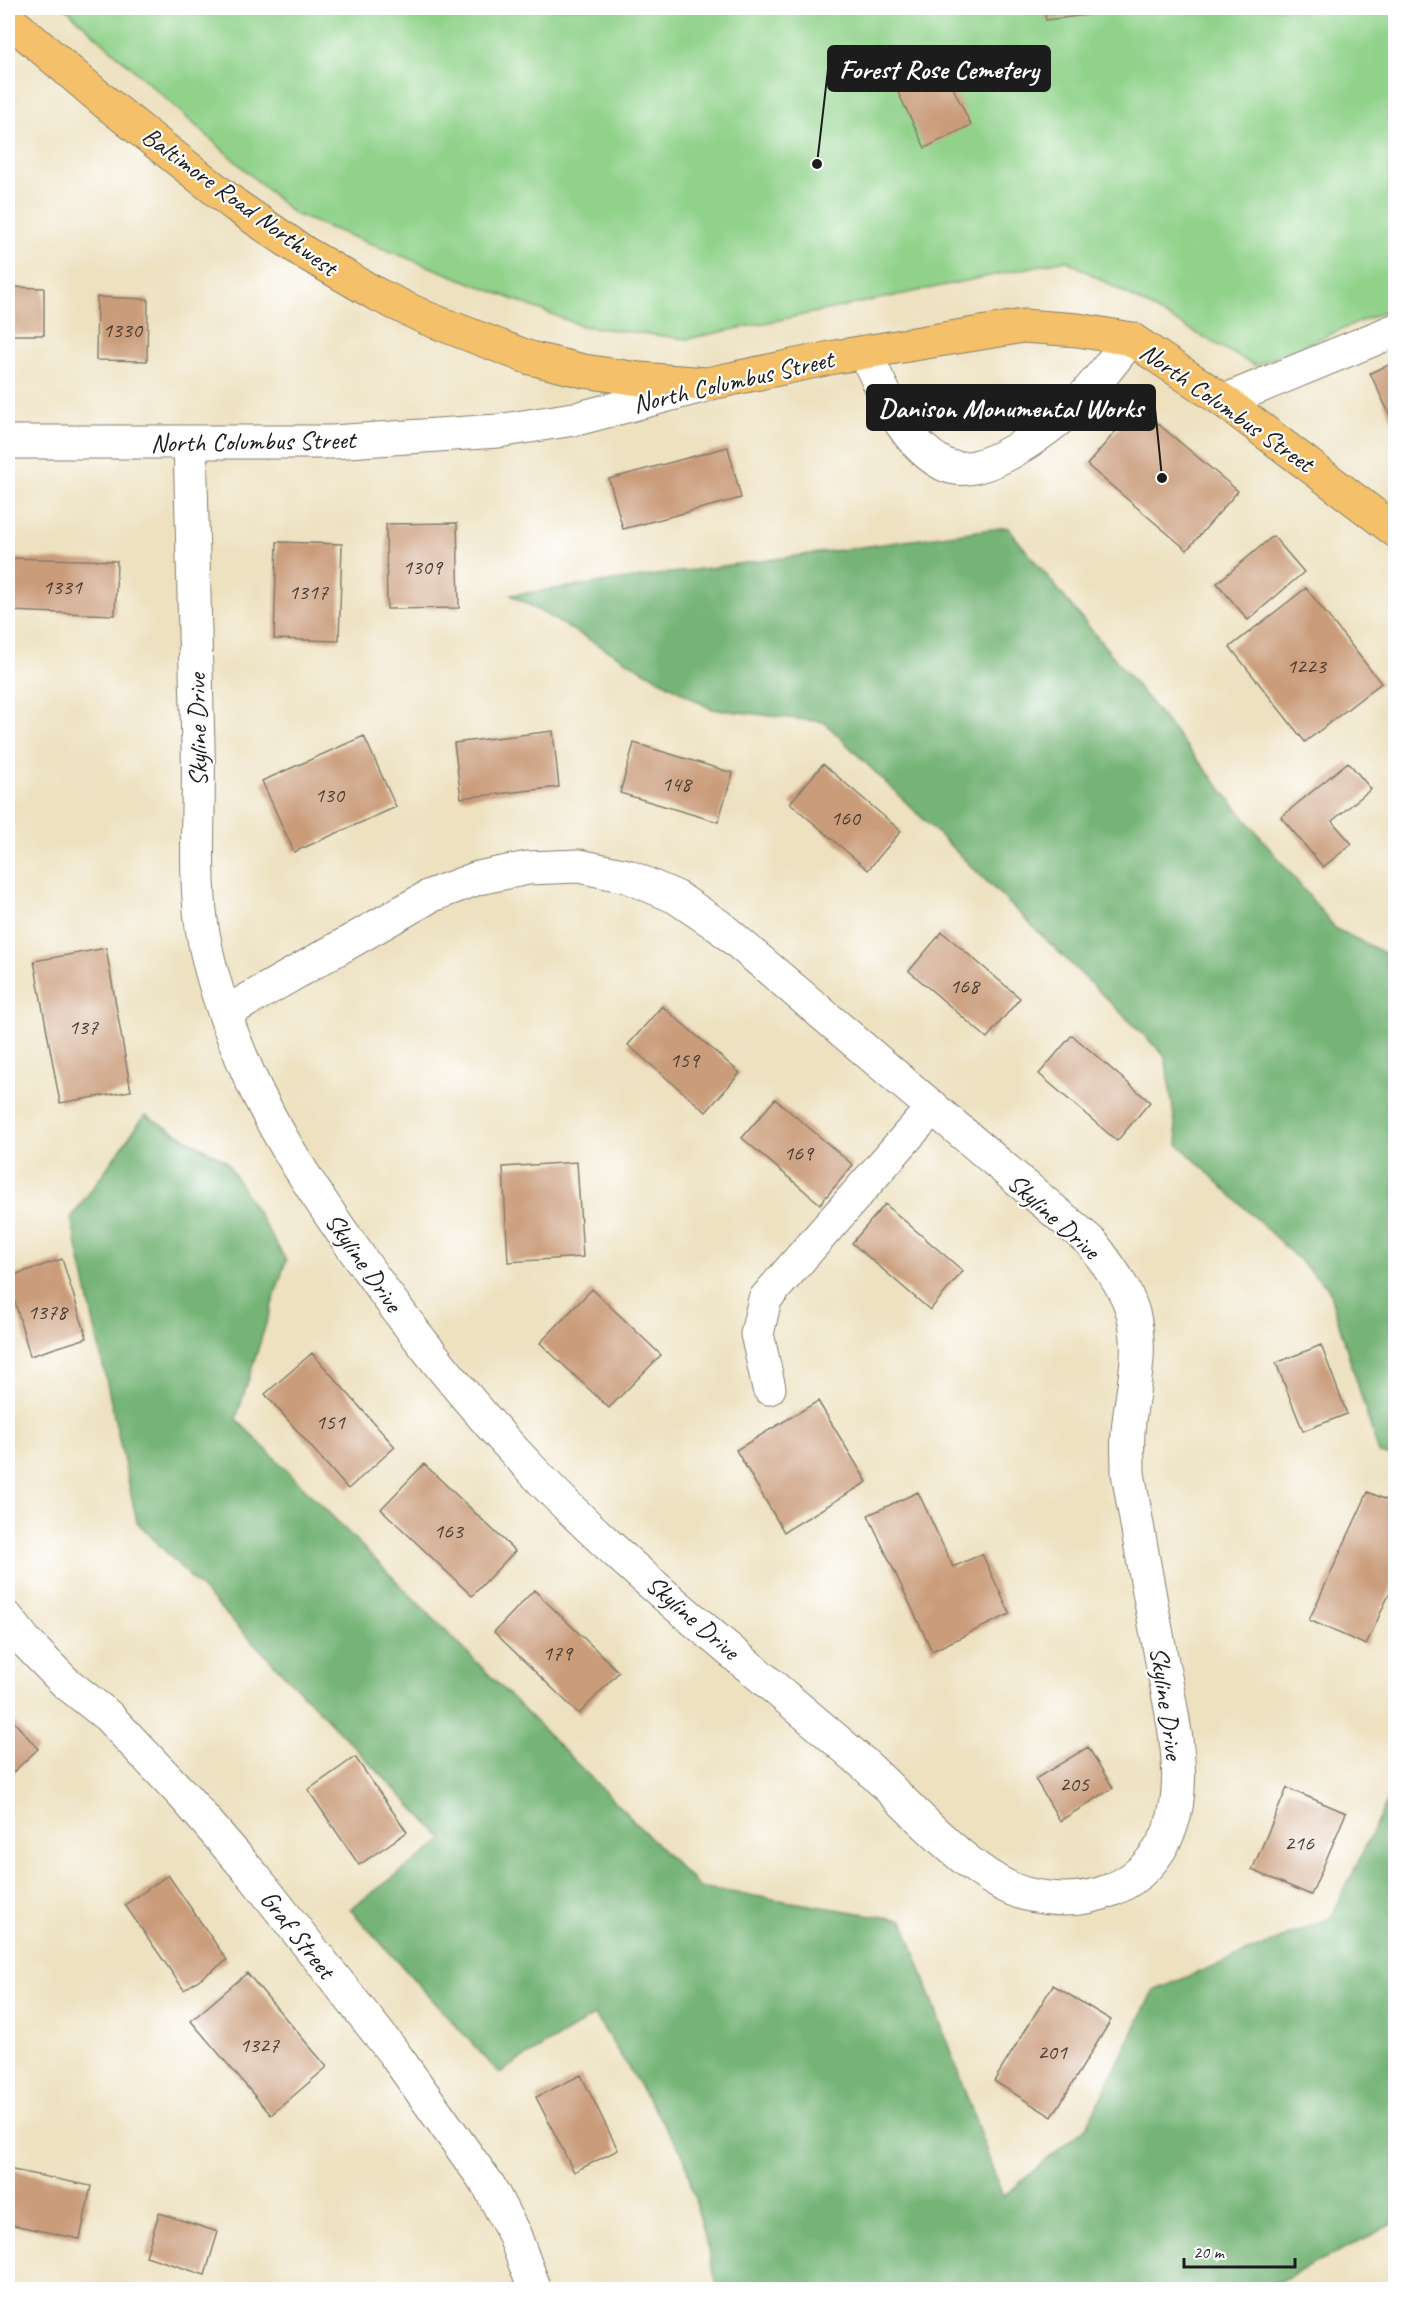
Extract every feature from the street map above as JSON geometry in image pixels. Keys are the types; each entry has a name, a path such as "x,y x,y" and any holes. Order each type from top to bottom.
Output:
{"main road":[{"name":"Baltimore Road Northwest","path":"8,19 105,102 236,205 305,253 376,294 426,318 530,358 584,371 639,380 707,384"},
{"name":"North Columbus Street","path":"707,384 865,352 1023,326 1078,330 1131,339 1224,400 1395,531"}],"street":[{"path":"1224,400 1395,330"},
{"path":"865,352 899,420 923,447 943,464 962,469 979,467 1011,452 1044,429 1075,405 1131,339"},
{"name":"North Columbus Street","path":"8,442 190,444 332,442 498,431 580,418 707,384"},
{"name":"Skyline Drive","path":"190,444 199,762 197,870 201,925 225,1013 250,1078 275,1126 334,1221 394,1307 442,1367 535,1474 615,1549 865,1766 968,1861 1010,1888 1026,1894 1060,1899 1114,1891 1133,1880 1155,1857 1170,1830 1177,1803 1177,1749 1128,1473 1128,1431 1138,1348 1133,1312 1119,1281 1092,1243 1003,1170 933,1107 719,926 676,897 627,876 579,866 528,868 478,878 430,896 225,1013"},
{"path":"769,1388 757,1334 765,1299 933,1107"},
{"name":"Graf Street","path":"8,1619 26,1642 66,1682 108,1716 184,1796 256,1879 393,2052 489,2186 514,2234 535,2289"}],"green space":[{"path":"65,8 1395,8 1395,307 1255,366 1066,260 687,339 582,326 294,214"},
{"path":"1007,527 1336,929 1395,958 1395,1458 1379,1454 1328,1288 1178,1144 1165,1056 824,722 711,709 511,595"},
{"path":"145,1115 226,1161 286,1260 236,1419 699,1887 903,1920 1003,2197 1087,2126 1153,1991 1331,1918 1395,1785 1395,2223 1264,2289 718,2289 684,2156 595,2015 499,2073 350,1909 444,1840 137,1522 71,1218"}],"building":[{"path":"1044,8 1086,8 1087,15 1046,20"},
{"path":"941,63 971,125 925,148 895,86"},
{"path":"8,287 44,288 44,335 8,335"},
{"path":"97,297 148,299 147,361 96,360"},
{"path":"1396,362 1396,423 1394,424 1370,373"},
{"path":"1137,406 1238,491 1187,550 1087,465"},
{"path":"728,447 741,498 623,529 609,479"},
{"path":"457,523 459,608 387,609 386,524"},
{"path":"1273,536 1304,572 1248,620 1217,583"},
{"path":"277,542 342,544 339,641 274,639"},
{"path":"8,558 117,561 115,615 8,611"},
{"path":"1306,588 1381,683 1305,742 1230,647"},
{"path":"553,731 559,787 461,798 454,743"},
{"path":"364,736 396,807 294,852 262,781"},
{"path":"634,743 733,773 718,822 620,793"},
{"path":"1348,762 1371,789 1332,821 1352,844 1323,867 1281,817"},
{"path":"823,764 901,831 868,870 790,803"},
{"path":"942,932 1020,998 987,1038 909,971"},
{"path":"106,948 131,1091 60,1103 34,961"},
{"path":"662,1006 740,1073 706,1112 628,1045"},
{"path":"1072,1035 1150,1102 1117,1141 1039,1074"},
{"path":"775,1099 853,1165 820,1204 742,1138"},
{"path":"577,1162 583,1257 508,1262 503,1167"},
{"path":"885,1204 963,1271 930,1310 852,1243"},
{"path":"62,1259 87,1338 30,1356 8,1277"},
{"path":"592,1289 661,1355 609,1408 540,1343"},
{"path":"1321,1345 1347,1414 1303,1431 1276,1363"},
{"path":"312,1353 395,1447 348,1489 265,1394"},
{"path":"818,1401 867,1482 784,1532 736,1450"},
{"path":"424,1464 515,1551 472,1596 381,1509"},
{"path":"918,1492 953,1567 982,1554 1010,1614 932,1651 868,1515"},
{"path":"1368,1492 1396,1504 1396,1579 1366,1645 1309,1620"},
{"path":"534,1590 619,1672 579,1714 494,1632"},
{"path":"8,1715 38,1749 8,1777"},
{"path":"1088,1747 1113,1788 1060,1821 1035,1779"},
{"path":"355,1757 407,1832 359,1865 308,1790"},
{"path":"1287,1788 1346,1813 1311,1895 1252,1870"},
{"path":"168,1875 227,1960 184,1990 125,1905"},
{"path":"247,1973 327,2067 271,2115 191,2021"},
{"path":"1053,1985 1111,2020 1052,2117 994,2081"},
{"path":"581,2075 618,2150 574,2172 536,2097"},
{"path":"8,2169 91,2186 80,2239 8,2224"},
{"path":"159,2213 218,2232 205,2275 146,2256"}],"place":[{"name":"Forest Rose Cemetery","path":"817,164"},
{"name":"Danison Monumental Works","path":"1162,478"}]}
